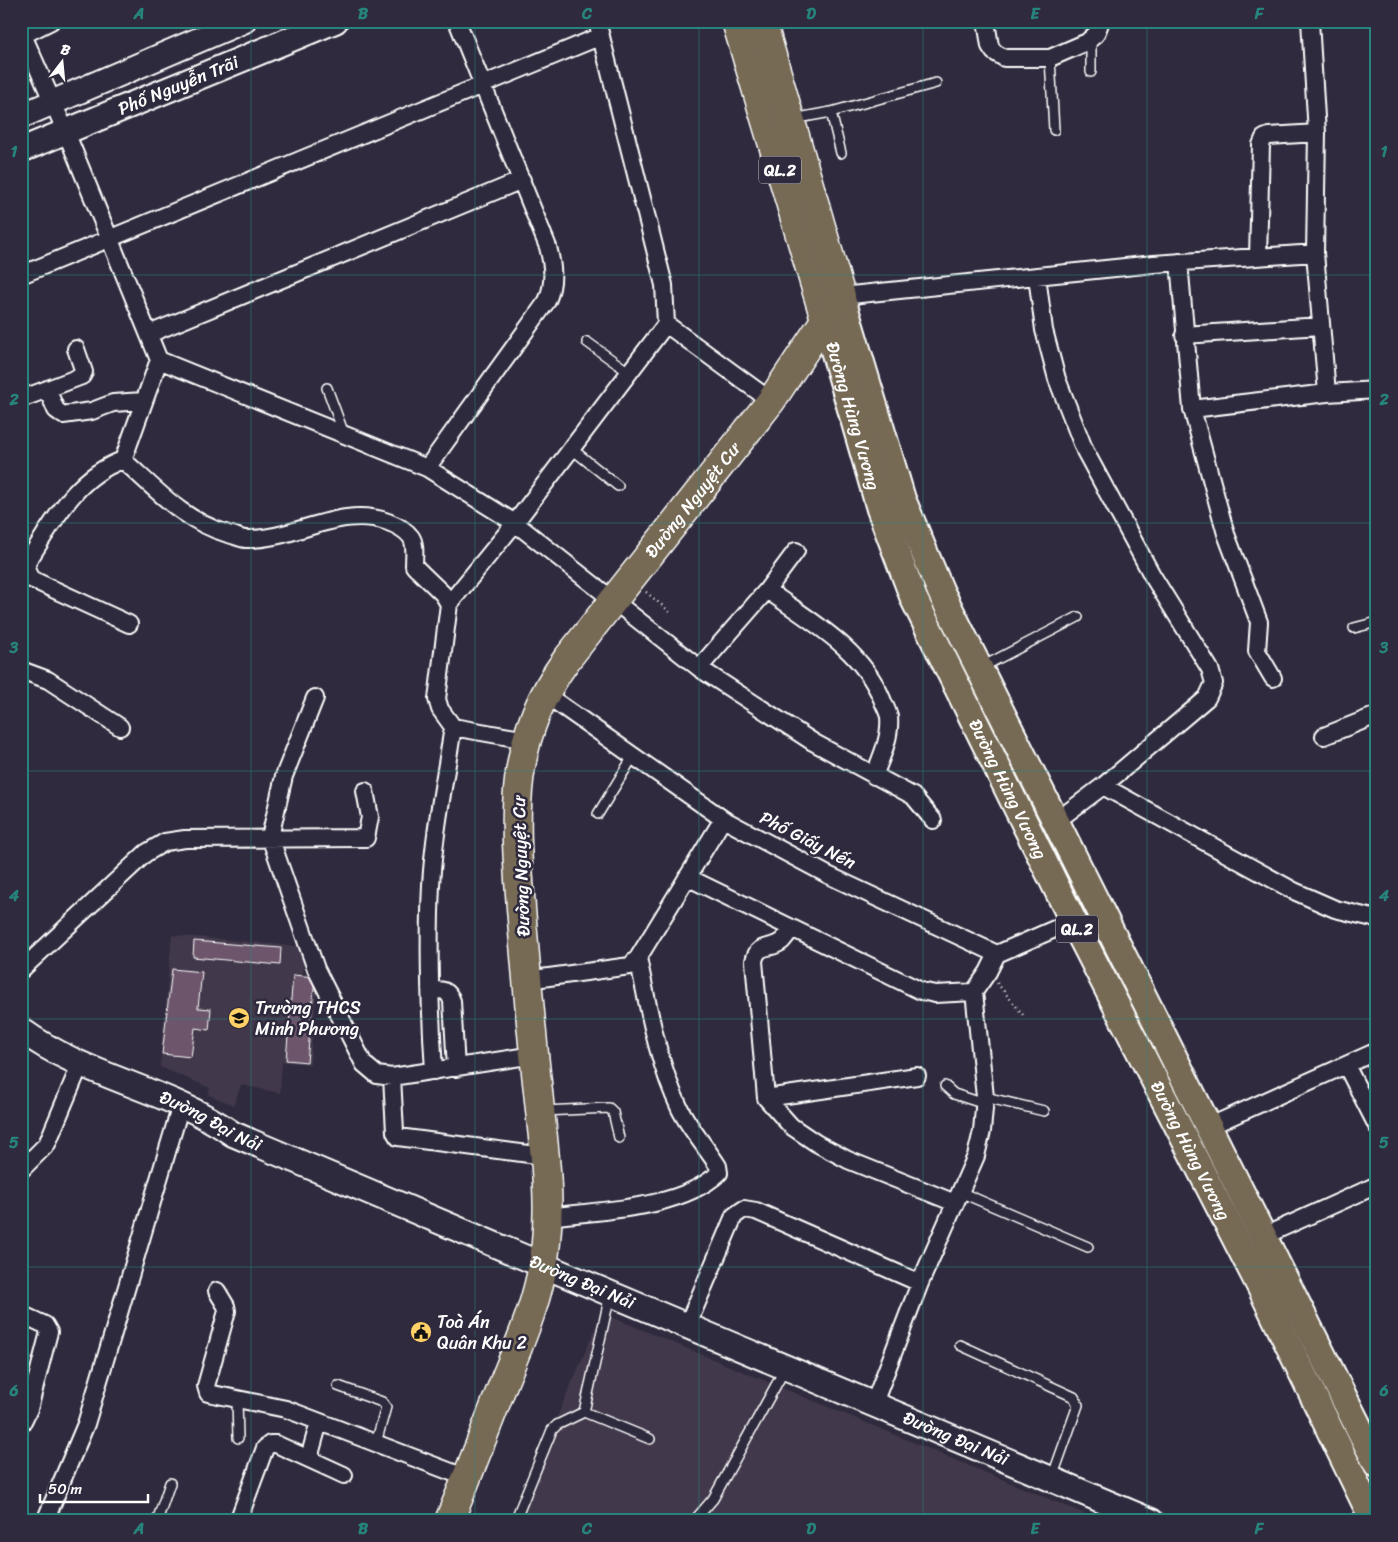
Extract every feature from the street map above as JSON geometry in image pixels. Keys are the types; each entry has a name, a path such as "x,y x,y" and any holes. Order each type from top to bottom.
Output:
{"highway":[{"name":"Đường Hùng Vương","path":"736,21 825,319"},
{"name":"Đường Hùng Vương","path":"762,21 841,296"},
{"name":"Đường Nguyệt Cư","path":"449,1521 527,1323 543,1267 548,1217 540,1112 526,980 516,813 518,786 527,740 545,694 555,675 612,600 771,401 841,296"}],"main road":[{"name":"Đường Hùng Vương","path":"841,296 902,499 941,592 1377,1464"},
{"name":"Đường Hùng Vương","path":"825,319 880,509 914,599 1078,931 1262,1290 1374,1521"},
{"path":"1078,931 1109,930"}],"street":[{"path":"51,21 22,35 66,132 159,360 123,460"},
{"name":"Phố Nguyễn Trãi","path":"21,116 244,21"},
{"name":"Phố Nguyễn Trãi","path":"21,150 335,21"},
{"path":"427,468 547,301 552,288 553,274 548,247 458,21"},
{"path":"986,21 990,46 994,52 1004,58 1050,58 1091,38 1096,34 1101,21"},
{"path":"1310,21 1317,133 1315,253 1327,393"},
{"path":"21,275 482,85 599,28 664,286 666,324 572,450 449,604 437,699 440,709 453,727 527,740"},
{"path":"1258,257 1261,145 1264,138 1269,136 1317,133"},
{"path":"149,334 522,180"},
{"path":"841,296 1179,262 1315,253"},
{"path":"1179,262 1192,409 1226,534 1259,622 1257,651 1273,678"},
{"path":"1037,276 1044,330 1056,379 1085,451 1152,575 1210,669 1214,683 1207,698 1103,786 1055,822"},
{"path":"666,324 771,401"},
{"path":"1184,335 1321,326"},
{"path":"21,399 83,374 76,349"},
{"path":"159,360 427,468 515,523 699,668 813,742 913,796 933,820"},
{"path":"47,389 56,410 63,414 92,411 113,403 143,401"},
{"path":"1192,409 1327,393 1377,390"},
{"path":"123,460 183,514 211,529 246,539 280,535 356,516 374,517 396,526 410,536 414,545 414,566 443,594 449,604"},
{"path":"123,460 108,465 85,481 65,503 28,561 26,570 31,579 129,624"},
{"path":"699,668 767,590 796,551"},
{"path":"767,590 840,642 863,666 878,690 889,717 887,740 874,776"},
{"path":"21,670 48,680 120,727"},
{"name":"Phố Giấy Nến","path":"545,694 723,819 828,874 997,954"},
{"path":"315,698 284,776 277,798 270,837 325,991 364,1064 376,1075 392,1078 534,1055"},
{"path":"1324,736 1377,715"},
{"path":"434,1071 431,990 431,884 438,821 453,727"},
{"path":"1103,786 1294,891 1335,909 1377,918"},
{"path":"21,970 146,853 165,842 185,839 270,837 366,838 370,817 365,791"},
{"path":"526,980 630,966 638,958 723,819"},
{"path":"687,878 921,991 935,994 974,992"},
{"path":"792,928 781,942 761,949 756,953 754,961 766,1098 791,1126 816,1144 848,1160 957,1197"},
{"path":"874,1403 920,1283 976,1156 982,1131 985,1100 974,992 988,972 997,954 1078,931"},
{"path":"548,1217 661,1202 682,1196 719,1173 718,1166 681,1110 668,1080 658,1052 638,958"},
{"path":"431,990 446,990 450,993 456,1068"},
{"name":"Đường Đại Nải","path":"21,1030 40,1044 80,1065 181,1104 207,1116 233,1134 543,1267 786,1366 1152,1521"},
{"path":"1208,1127 1377,1051"},
{"path":"21,1170 47,1144 80,1065"},
{"path":"1346,1065 1377,1126"},
{"path":"766,1098 916,1076"},
{"path":"392,1078 395,1132 398,1137 544,1156"},
{"path":"45,1521 86,1424 181,1104"},
{"path":"1264,1236 1377,1184"},
{"path":"687,1326 734,1216 744,1209 756,1211 920,1283"},
{"path":"217,1291 227,1311 206,1386 208,1393 286,1409 467,1478"},
{"path":"21,1314 45,1325 49,1332 28,1409 21,1425"},
{"path":"309,1458 319,1422"},
{"path":"238,1521 265,1448 270,1444 276,1444 344,1475"}],"lane":[{"path":"1091,38 1091,72"},
{"path":"1050,58 1054,130"},
{"path":"790,119 831,112 936,84"},
{"path":"831,112 841,153"},
{"path":"587,342 630,373"},
{"path":"327,388 344,434"},
{"path":"572,450 618,486"},
{"path":"979,669 1078,617"},
{"path":"1354,628 1377,622"},
{"path":"598,814 634,756"},
{"path":"945,1086 954,1094 1044,1111"},
{"path":"540,1112 609,1108 613,1112 619,1138"},
{"path":"957,1197 1088,1247"},
{"path":"584,1412 610,1294"},
{"path":"960,1345 1074,1397 1078,1405 1052,1478"},
{"path":"694,1521 713,1499 786,1366"},
{"path":"338,1386 382,1402 386,1407 376,1443"},
{"path":"237,1399 238,1438"},
{"path":"515,1521 552,1430 557,1424 584,1412 650,1439"},
{"path":"157,1521 170,1483"}],"path":[{"path":"629,579 670,612"},
{"path":"988,972 1024,1016"}],"shaded area":[{"name":"Trường THCS Minh Phương","path":"172,935 305,947 303,974 318,975 310,1064 282,1062 280,1093 241,1085 234,1105 208,1095 210,1088 160,1067"},
{"path":"602,1313 1102,1521 512,1521"}],"building":[{"path":"194,941 281,948 280,965 193,957"},
{"path":"172,969 202,972 198,1008 211,1009 209,1030 195,1028 191,1057 162,1054"},
{"path":"293,975 315,977 307,1062 286,1060"}],"place":[{"name":"Trường THCS Minh Phương","path":"239,1018"},
{"name":"Toà Án Quân Khu 2","path":"421,1332"}]}
